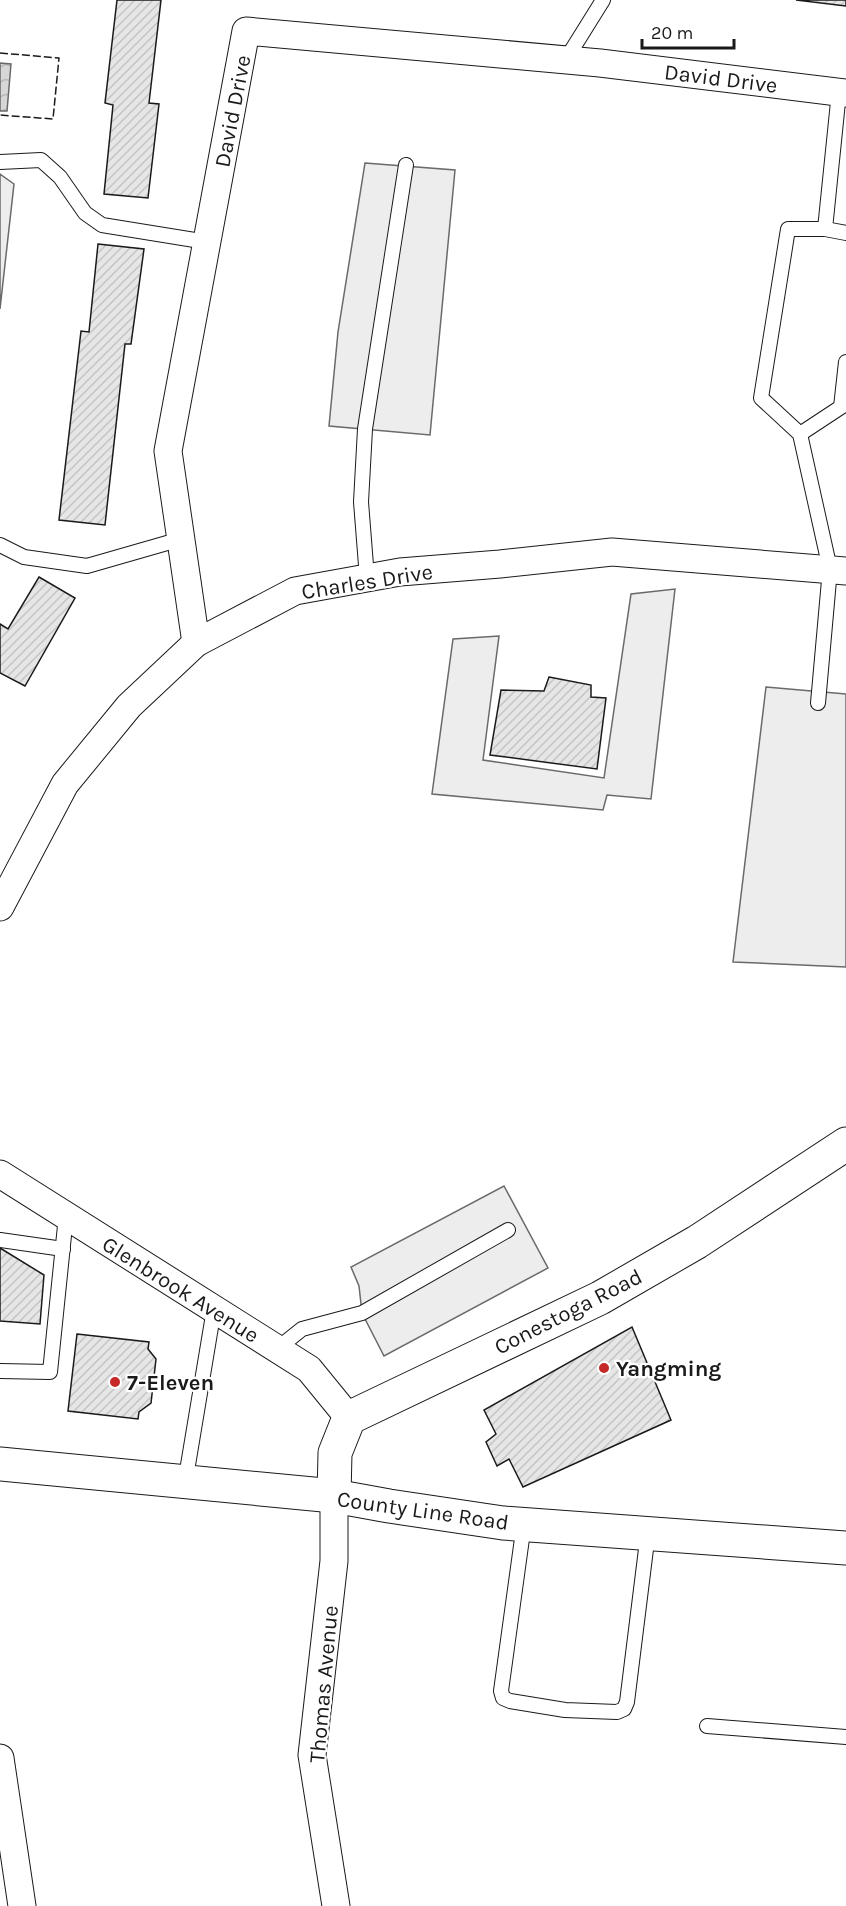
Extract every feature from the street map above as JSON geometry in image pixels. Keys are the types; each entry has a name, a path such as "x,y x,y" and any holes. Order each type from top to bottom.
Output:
{"main road":[{"name":"Conestoga Road","path":"350,1418 600,1298 697,1242 846,1144"},
{"path":"334,1496 335,1453 350,1418"},
{"name":"County Line Road","path":"0,1464 334,1496 389,1506 524,1524 846,1548"}],"street":[{"name":"David Drive","path":"196,643 168,452 246,31 600,63 842,92"},
{"name":"Charles Drive","path":"0,907 65,784 129,706 196,643 295,591 400,572 612,552 838,570"},
{"name":"Glenbrook Avenue","path":"0,1174 309,1370 350,1418"},
{"name":"Thomas Avenue","path":"334,1496 334,1561 312,1755 336,1906"},
{"path":"0,1758 22,1906"}],"lane":[{"path":"565,61 603,0"},
{"path":"825,230 842,92"},
{"path":"0,162 42,160 60,177 86,213 102,225 207,242"},
{"path":"367,578 361,502 365,429 406,165"},
{"path":"818,703 838,570 800,434 761,398 789,229 846,233"},
{"path":"800,434 841,407 846,362"},
{"path":"0,544 24,557 87,566 181,539"},
{"path":"0,1371 50,1372 66,1216"},
{"path":"277,1349 302,1329 362,1313 508,1230"},
{"path":"0,1240 63,1249"},
{"path":"186,1483 214,1310"},
{"path":"524,1524 501,1691 503,1698 510,1701 565,1710 618,1712 624,1709 627,1702 648,1533"},
{"path":"706,1726 846,1737"}],"shaded area":[{"path":"365,163 455,170 430,435 329,426 338,332"},
{"path":"0,174 14,184 0,309"},
{"path":"675,589 651,799 607,795 603,810 432,794 453,639 499,636 483,760 604,778 631,594"},
{"path":"766,687 846,694 846,967 733,962"},
{"path":"504,1186 548,1268 384,1356 362,1313 359,1286 351,1267"}],"water":[{"path":"0,63 11,64 7,111 0,111"}],"building":[{"path":"117,0 161,0 149,103 159,104 148,198 104,194 113,105 105,103"},
{"path":"796,0 846,0 846,6"},
{"path":"98,244 144,249 131,344 125,344 105,525 59,520 81,331 89,332"},
{"path":"39,577 75,598 25,686 0,673 0,624 8,629"},
{"path":"549,677 591,685 591,697 606,698 597,769 490,755 501,690 544,691"},
{"path":"0,1248 44,1275 40,1324 0,1321"},
{"name":"Yangming","path":"632,1327 671,1420 523,1487 509,1459 497,1466 486,1442 496,1434 484,1410"},
{"path":"77,1334 149,1342 148,1349 156,1359 151,1403 139,1412 138,1419 68,1411"}],"fence":[{"path":"0,53 59,58 53,119 0,115"}],"place":[{"name":"Yangming","path":"604,1368"},
{"name":"7-Eleven","path":"115,1382"}]}
